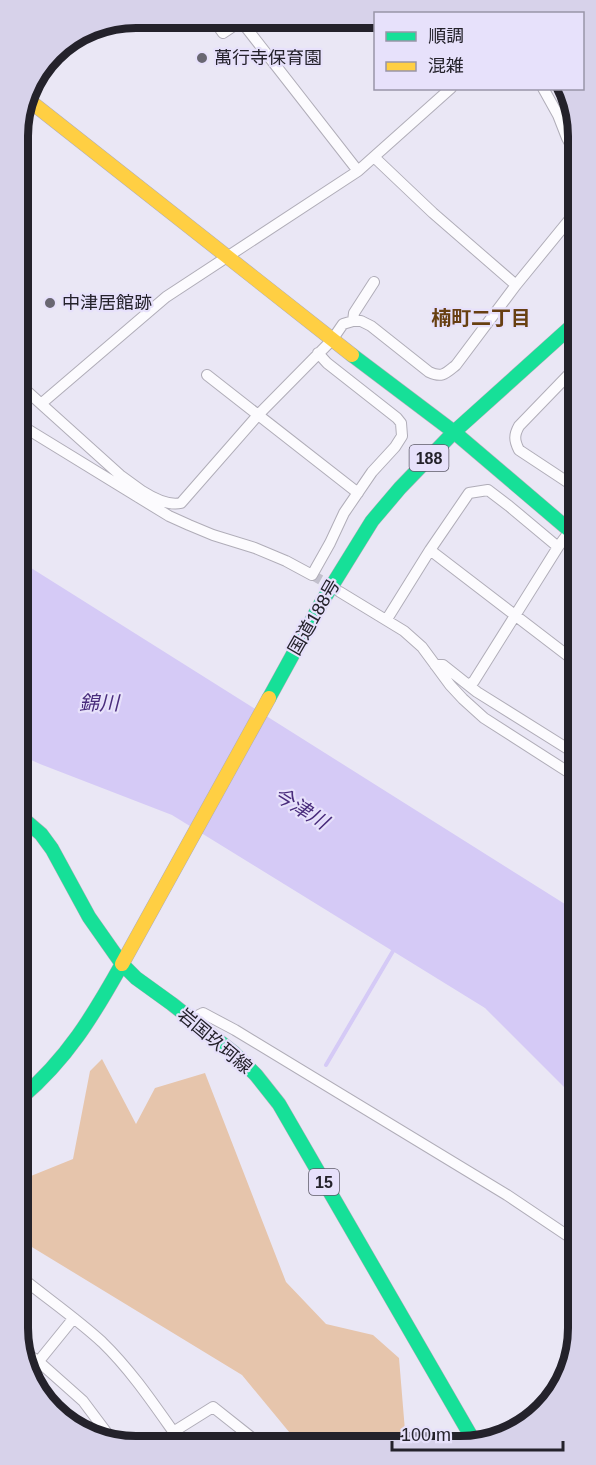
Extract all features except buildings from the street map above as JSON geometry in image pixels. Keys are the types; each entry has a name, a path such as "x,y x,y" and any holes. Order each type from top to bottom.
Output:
{"main road":[{"path":"34,104 332,340 454,432 568,525"},
{"name":"国道188号","path":"28,1092 55,1068 77,1040 106,995 135,938 313,618 372,521 454,432 568,329"},
{"name":"岩国玖珂線","path":"28,823 41,834 52,849 89,916 122,964 136,978 234,1053 279,1104 471,1436"}],"street":[{"path":"247,29 358,171"},
{"path":"42,403 166,297 358,171 449,90"},
{"path":"544,90 568,140"},
{"path":"374,157 433,213 516,285"},
{"path":"29,430 140,494 165,502 181,503 258,416 332,340 343,324 361,321 371,326 429,372 437,376 445,374 456,365 516,285 568,221"},
{"path":"353,321 354,313 374,282"},
{"path":"29,392 140,494 169,516 213,535 255,548 312,575 340,521 358,493 402,436 401,423 397,418 327,363 318,353"},
{"path":"207,375 358,493"},
{"path":"568,375 519,426 514,435 519,450 568,482"},
{"path":"387,619 469,493 488,490 558,548"},
{"path":"469,685 474,681 558,548 568,537"},
{"path":"430,550 568,656"},
{"path":"340,591 404,631 422,648 463,699 484,718 567,772"},
{"path":"435,665 443,665 469,685 567,749"},
{"path":"191,1019 203,1013 234,1030 507,1195 567,1235"},
{"path":"28,1283 102,1342 127,1369 176,1436"},
{"path":"35,1365 73,1319"},
{"path":"32,1357 83,1401 106,1432"},
{"path":"173,1432 213,1407 250,1436"}],"shaded area":[{"path":"102,1059 136,1124 155,1088 205,1073 286,1282 326,1324 373,1335 399,1358 405,1436 292,1436 242,1375 28,1245 28,1177 73,1159 90,1071"}],"water":[{"name":"錦川","path":"29,566 567,906 567,1090 485,1008 172,815 28,759"}],"waterway":[{"path":"326,1065 393,951"}],"tunnel":[{"path":"312,575 335,588"}],"traffic: fast":[{"path":"269,698 320,605 372,521 454,432 568,329"},
{"path":"352,355 454,432 568,529"},
{"path":"28,823 41,834 52,849 89,917 122,964 136,978 234,1053 256,1075 279,1104 471,1436"},
{"path":"28,1091 52,1068 78,1036 122,964"}],"traffic: slow":[{"path":"34,104 352,355"},
{"path":"122,964 269,698"}],"place":[{"name":"萬行寺保育園","path":"202,58"},
{"name":"中津居館跡","path":"50,303"}],"district":[{"name":"楠町二丁目","path":"481,318"}],"water label":[{"name":"今津川","path":"301,808"}]}
